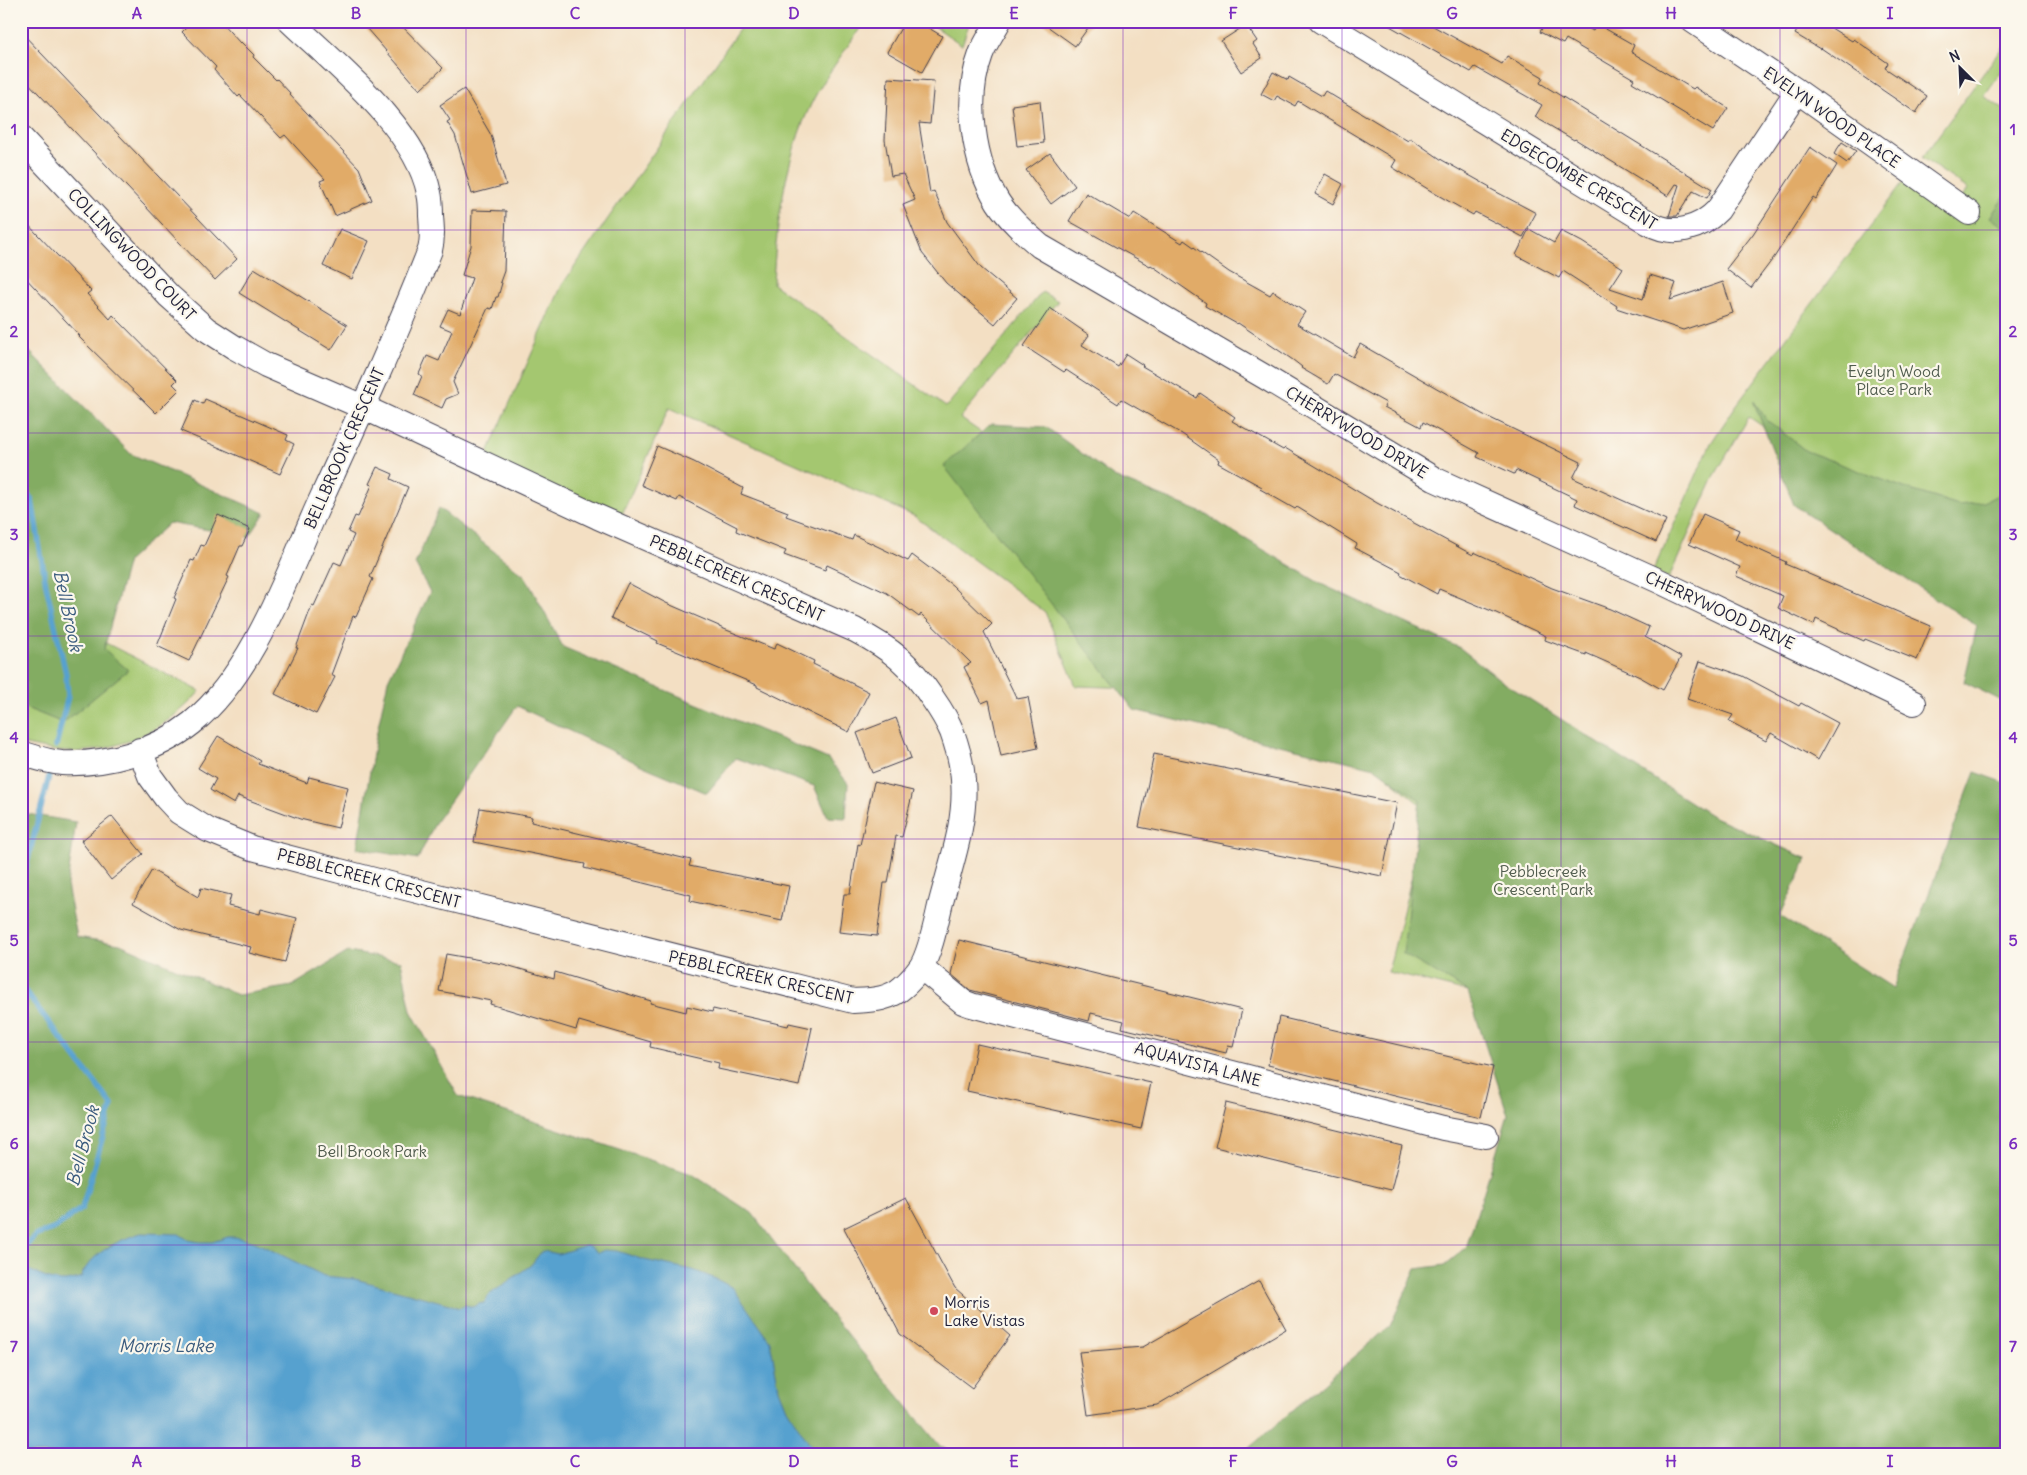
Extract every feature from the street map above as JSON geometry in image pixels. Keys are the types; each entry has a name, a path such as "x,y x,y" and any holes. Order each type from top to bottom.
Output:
{"street":[{"name":"BELLBROOK CRESCENT","path":"21,753 60,763 90,763 107,760 167,740 193,723 219,696 243,663 271,611 363,407 430,250 433,238 430,193 420,166 406,140 390,120 346,74 290,21"},
{"name":"CHERRYWOOD DRIVE","path":"999,21 981,54 974,82 974,142 983,170 998,201 1016,225 1040,246 1265,377 1434,479 1657,580 1914,703"},
{"name":"EDGECOMBE CRESCENT","path":"1321,21 1649,223 1676,231 1689,229 1714,214 1797,91"},
{"name":"EVELYN WOOD PLACE","path":"1693,21 1797,91 1969,213"},
{"name":"COLLINGWOOD COURT","path":"21,138 168,296 206,329 266,365 363,407"},
{"name":"PEBBLECREEK CRESCENT","path":"140,750 150,776 179,812 223,837 252,848 853,1001 879,999 892,994 902,988 921,967 932,936 958,836 964,780 952,732 942,712 915,672 877,642 855,630 598,517 363,407"},
{"name":"AQUAVISTA LANE","path":"921,967 962,1002 970,1005 1443,1128 1486,1136"}],"green space":[{"name":"Pebblecreek Crescent Park","path":"745,21 865,21 818,91 798,135 780,210 773,284 946,407 1042,292 1058,301 960,418 998,444 1712,816 1807,859 1635,1034 1388,972 1428,811 1319,720 1200,690 1076,686 1045,612 914,516 669,408 620,519 485,459 562,285"},
{"path":"927,21 970,21 962,45"},
{"name":"Evelyn Wood Place Park","path":"2006,42 2006,65 1984,96 2006,111 2006,591 1749,417 1715,475 1669,578 1653,571 1711,443 1735,407 1903,182 1949,216 1968,189 1922,158"},
{"path":"2006,194 2006,229 1990,217"},
{"path":"21,343 131,454 265,513 249,537 169,523 128,561 104,649 128,670 63,723 21,706"},
{"path":"21,366 96,638 200,691 171,718 154,729 116,745 96,750 56,751 21,744"},
{"path":"1753,400 1767,420 1806,451 1907,489 1959,505 1984,502 2000,494 2006,487 2006,703 1964,682 1977,626 1794,505"},
{"path":"991,424 1046,427 1114,477 1208,515 1321,584 1460,648 1503,682 1712,816 1807,859 1780,916 1893,988 1975,772 2006,783 2006,1454 1242,1454 1390,1326 1416,1269 1445,1265 1466,1248 1508,1115 1468,992 1403,954 1420,800 1375,768 1134,710 944,466"},
{"path":"439,508 525,576 563,647 828,759 848,783 846,818 828,817 814,786 736,758 707,793 643,766 517,706 435,823 418,859 357,848 376,736 388,680 430,592 415,564"},
{"name":"Bell Brook Park","path":"21,813 76,822 67,885 77,937 120,944 238,995 292,986 348,952 401,961 411,1011 458,1096 692,1174 752,1213 812,1292 940,1446 954,1454 803,1454 480,1326 70,1290 21,1298"}],"water":[{"name":"Morris Lake","path":"141,1233 179,1234 188,1240 200,1242 212,1242 235,1237 255,1242 324,1276 355,1279 459,1308 466,1305 473,1307 484,1303 489,1295 531,1265 542,1251 558,1254 586,1245 598,1253 604,1250 617,1251 644,1260 693,1270 733,1288 770,1341 779,1389 787,1409 808,1442 820,1454 21,1454 21,1268 55,1280 66,1281 76,1279 81,1277 91,1261 106,1249"}],"building":[{"path":"193,21 220,21 254,55 253,57 277,79 359,168 372,200 335,216 320,181 325,179 285,135 281,138 240,95 238,97 214,70 216,67 182,32"},
{"path":"360,21 397,21 443,68 420,90"},
{"path":"905,21 917,21 942,36 922,72 887,52"},
{"path":"1040,21 1093,21 1075,46"},
{"path":"1381,21 1424,21 1502,64 1507,56 1543,77 1540,83 1712,189 1707,198 1693,191 1677,216 1669,216 1679,185 1676,184 1668,196 1575,139 1535,117 1542,105 1475,67 1471,72"},
{"path":"1546,21 1575,21 1593,31 1597,24 1634,45 1631,52 1693,89 1695,87 1728,108 1713,131 1632,82 1634,79 1566,39 1563,44 1540,32"},
{"path":"1803,21 1820,21 1852,41 1854,39 1888,63 1885,68 1927,96 1916,113 1821,48 1795,34"},
{"path":"1246,25 1257,41 1253,44 1262,58 1241,72 1221,41"},
{"path":"21,32 237,259 215,280 21,75"},
{"path":"1273,72 1288,80 1289,77 1322,96 1325,91 1408,141 1410,138 1489,188 1536,213 1523,237 1475,212 1473,215 1436,194 1392,167 1396,160 1298,101 1295,106 1277,96 1274,101 1261,94"},
{"path":"888,78 934,81 930,124 919,123 930,193 934,191 947,222 981,268 1017,298 995,324 946,283 922,253 903,205 915,200 903,174 891,176 885,140"},
{"path":"464,89 491,135 506,185 472,194 455,135 447,122 450,120 440,105"},
{"path":"1040,101 1044,143 1017,146 1012,105"},
{"path":"1842,142 1856,151 1847,163 1834,154"},
{"path":"1810,147 1837,165 1816,199 1813,197 1775,256 1751,288 1726,269 1753,234"},
{"path":"1050,153 1075,186 1051,204 1026,170"},
{"path":"1325,174 1343,184 1333,204 1315,194"},
{"path":"1086,193 1130,219 1134,213 1182,243 1184,240 1229,272 1270,295 1273,291 1305,312 1297,324 1353,357 1360,344 1482,414 1581,462 1573,478 1666,520 1656,542 1575,505 1577,499 1516,470 1514,474 1477,457 1479,453 1423,422 1421,427 1384,407 1386,403 1334,374 1328,384 1301,368 1293,360 1238,323 1205,306 1206,303 1151,265 1069,221"},
{"path":"472,210 506,211 504,271 498,297 496,297 492,309 488,308 453,382 458,394 446,399 442,408 414,395 422,376 419,374 427,356 439,361 452,331 440,326 448,309 460,314 472,278 462,275 471,246"},
{"path":"21,217 91,291 87,294 110,319 113,315 177,380 173,384 179,390 156,413 79,337 21,273"},
{"path":"340,229 369,241 352,279 323,266"},
{"path":"1529,229 1554,243 1561,231 1582,242 1623,268 1610,288 1643,299 1650,275 1676,283 1670,300 1723,282 1733,313 1683,330 1616,308 1617,306 1563,271 1559,278 1516,255"},
{"path":"254,268 347,325 331,350 239,293"},
{"path":"1050,308 1089,335 1082,345 1118,367 1126,354 1142,366 1197,398 1200,393 1235,417 1232,421 1283,450 1285,448 1377,503 1473,555 1474,552 1552,588 1610,609 1649,627 1645,637 1681,657 1663,690 1640,677 1586,653 1586,655 1545,640 1546,636 1494,612 1439,589 1437,594 1400,574 1401,572 1355,548 1357,544 1297,507 1295,509 1260,489 1262,487 1218,463 1219,460 1182,434 1121,399 1118,404 1066,370 1064,372 1024,346"},
{"path":"205,399 288,435 286,440 294,444 280,474 181,431 195,400 203,404"},
{"path":"657,446 694,462 743,488 741,494 788,512 786,516 852,540 854,535 908,561 912,555 952,585 992,624 984,632 1017,699 1028,697 1038,748 1001,756 989,700 982,703 964,667 971,663 921,614 919,617 887,593 827,565 825,570 784,555 786,551 736,531 737,527 679,497 677,501 641,485"},
{"path":"377,467 393,474 391,479 408,487 370,577 373,579 356,617 353,616 331,675 335,677 316,714 275,694 298,648 296,648 312,605 314,606 334,562 341,565 354,535 348,532 355,516 358,517 372,485 369,484"},
{"path":"1703,514 1739,530 1735,539 1786,562 1785,564 1931,626 1917,660 1865,639 1864,641 1816,619 1814,625 1778,608 1783,596 1736,576 1740,567 1689,544"},
{"path":"218,515 250,529 242,546 240,546 227,576 229,577 189,661 157,646 176,599 174,598 191,560 194,561 201,545 204,546"},
{"path":"628,583 719,627 774,649 777,643 814,661 813,664 869,692 849,732 757,687 757,685 657,643 658,641 611,618"},
{"path":"1700,661 1743,676 1799,706 1801,703 1838,723 1818,760 1771,733 1766,741 1729,721 1733,715 1687,699"},
{"path":"896,718 911,758 872,773 857,733"},
{"path":"218,736 260,761 258,764 307,783 309,777 348,787 338,828 300,819 238,796 234,804 210,790 216,779 198,768"},
{"path":"1154,754 1397,803 1382,876 1139,827"},
{"path":"874,782 913,791 902,837 896,836 888,883 884,883 877,936 839,932 844,894 850,894 858,844 860,845"},
{"path":"480,808 532,817 531,822 691,860 689,866 789,886 782,921 690,901 691,895 584,868 585,864 474,842"},
{"path":"112,816 143,854 111,880 81,841"},
{"path":"152,870 198,897 201,888 231,895 228,906 260,914 261,909 297,918 285,962 249,953 251,947 181,930 133,903"},
{"path":"959,940 1242,1010 1233,1047 1228,1046 1226,1053 1122,1028 1124,1021 1091,1013 1089,1021 970,990 951,974"},
{"path":"446,954 503,964 554,979 555,972 651,1001 650,1003 686,1012 687,1006 712,1012 713,1009 788,1026 789,1023 812,1028 799,1086 718,1069 719,1063 650,1047 651,1042 579,1021 576,1030 490,1004 491,1001 439,991"},
{"path":"1279,1017 1493,1067 1481,1117 1268,1065"},
{"path":"977,1044 1151,1083 1141,1129 967,1091"},
{"path":"1226,1103 1402,1146 1391,1190 1215,1147"},
{"name":"Morris Lake Vistas","path":"906,1198 955,1288 1010,1336 972,1388 900,1334 844,1228"},
{"path":"1259,1281 1286,1329 1157,1405 1088,1415 1079,1352 1143,1347"}],"waterway":[{"name":"Bell Brook","path":"21,484 32,500 46,585 66,674 68,696 56,746"},
{"name":"Bell Brook","path":"21,887 49,776"},
{"name":"Bell Brook","path":"21,986 112,1105 82,1208 55,1228 35,1236 21,1252"}],"place":[{"name":"Morris Lake Vistas","path":"934,1311"}]}
